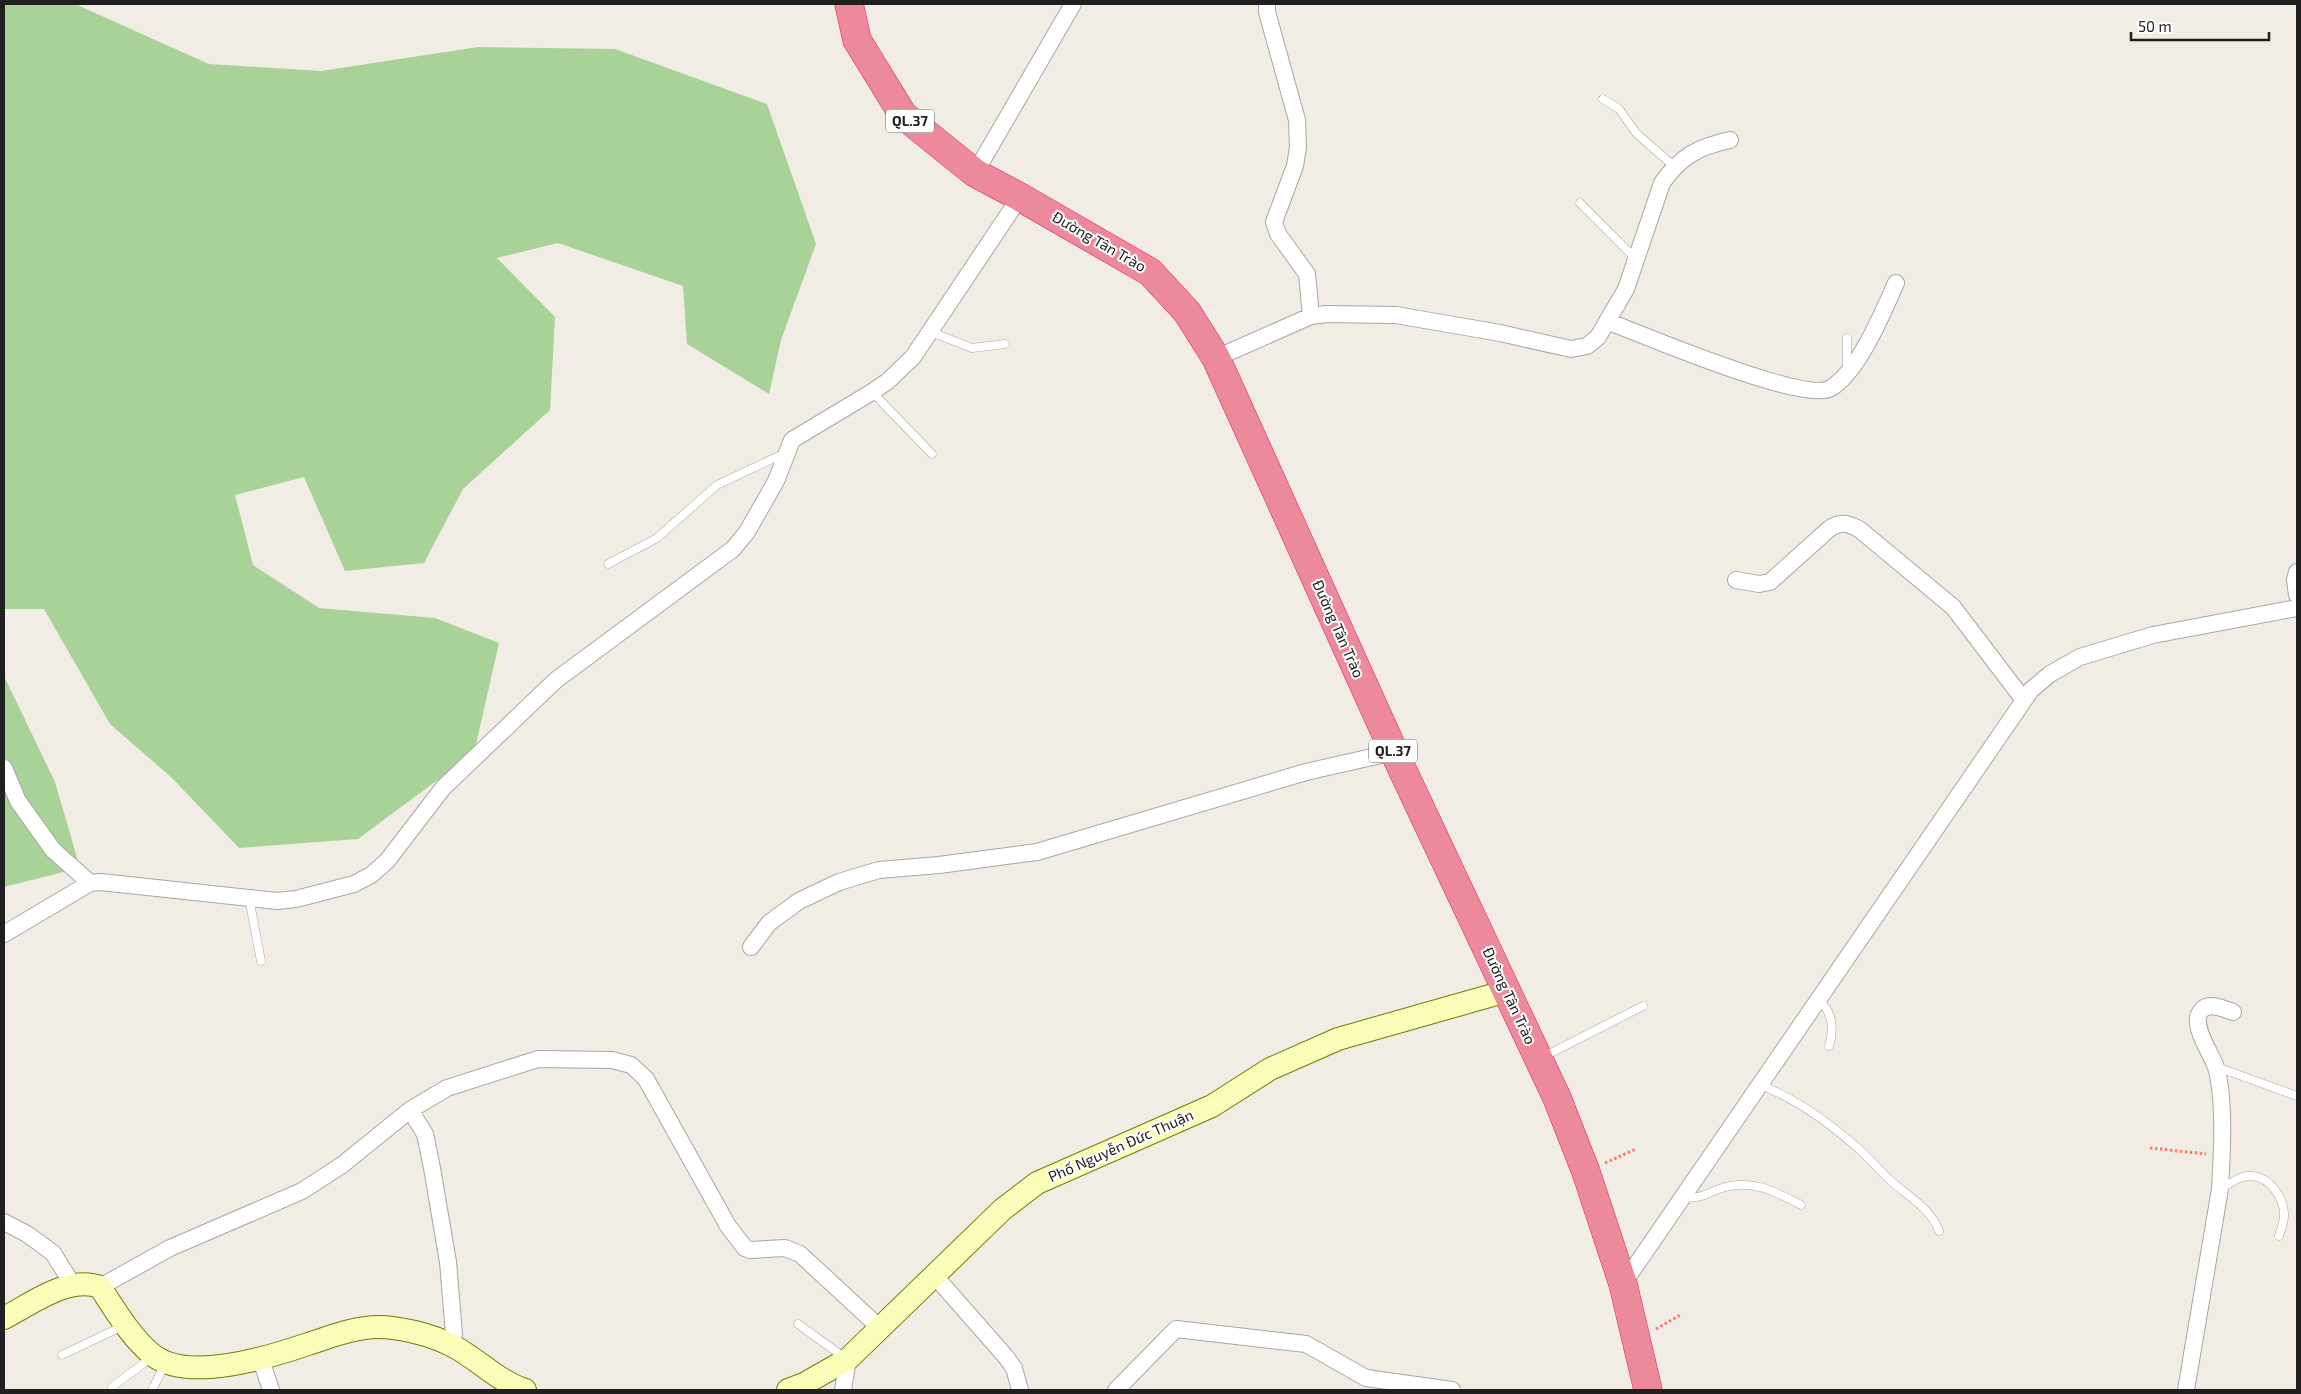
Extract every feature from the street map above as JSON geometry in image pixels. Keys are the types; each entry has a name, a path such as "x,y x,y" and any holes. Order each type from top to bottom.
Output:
{"highway":[{"name":"Đường Tân Trào","path":"850,4 857,40 903,115 975,174 1020,197 1150,272 1187,312 1216,358 1394,752 1539,1059 1586,1172 1623,1284 1648,1390"}],"street":[{"path":"975,174 1073,4"},
{"path":"1267,4 1269,20 1297,120 1298,147 1295,166 1274,222 1278,234 1307,274 1311,316"},
{"path":"1216,358 1311,316 1327,314 1396,315 1500,333 1571,349 1587,346 1598,337 1626,289 1662,183 1675,167 1698,148 1730,140"},
{"path":"4,934 90,883 102,882 277,901 296,899 354,884 371,875 387,862 443,788 549,686 733,549 747,532 776,481 792,440 872,392 888,381 913,357 932,332 1020,197"},
{"path":"1607,321 1755,377 1816,391 1830,390 1847,374 1875,330 1896,283"},
{"path":"1736,580 1759,584 1770,582 1829,528 1836,523 1848,523 1866,535 1953,606 2023,699"},
{"path":"2297,572 2297,595"},
{"path":"1623,1284 1761,1085 2023,699 2050,674 2080,657 2153,635 2297,608"},
{"path":"751,947 769,923 799,901 847,880 879,870 939,865 1037,852 1306,772 1394,752"},
{"path":"4,768 18,802 54,850 90,883"},
{"name":"Phố Nguyễn Đức Thuận","path":"788,1390 804,1384 848,1360 934,1274 1003,1209 1037,1183 1212,1106 1270,1069 1338,1039 1507,991"},
{"path":"2186,1390 2220,1189 2222,1156 2220,1080 2217,1067 2200,1034 2200,1012 2210,1006 2233,1012"},
{"path":"100,1287 170,1248 302,1191 342,1165 410,1110 447,1088 538,1059 612,1060 632,1065 646,1079 728,1226 745,1248 755,1252 785,1248 800,1254 880,1328"},
{"path":"410,1110 424,1134 432,1168 448,1262 454,1334 452,1345"},
{"path":"4,1222 27,1234 53,1254 72,1285"},
{"path":"934,1274 1006,1357 1014,1368 1020,1390"},
{"path":"4,1318 72,1285 85,1283 100,1287 127,1324 160,1359 196,1367 261,1360 337,1335 378,1327 428,1335 452,1345 514,1389"},
{"path":"1116,1390 1176,1328 1306,1344 1366,1378 1452,1390"},
{"path":"261,1360 271,1390"},
{"path":"842,1390 848,1360"}],"lane":[{"path":"1603,99 1619,109 1637,134 1675,167"},
{"path":"1580,203 1637,260"},
{"path":"932,332 972,348 1005,344"},
{"path":"1847,338 1847,374"},
{"path":"872,392 932,454"},
{"path":"608,564 657,538 717,485 786,453"},
{"path":"249,898 261,960"},
{"path":"1819,1000 1824,1005 1832,1024 1829,1046"},
{"path":"1539,1059 1644,1006"},
{"path":"2217,1067 2297,1096"},
{"path":"1761,1085 1783,1094 1806,1107 1853,1144 1889,1179 1935,1218 1939,1231"},
{"path":"2220,1189 2239,1178 2253,1176 2267,1182 2280,1196 2284,1214 2279,1236"},
{"path":"1684,1197 1704,1197 1722,1188 1755,1184 1774,1190 1801,1205"},
{"path":"62,1355 127,1324"},
{"path":"798,1324 848,1360"},
{"path":"112,1387 160,1359"},
{"path":"152,1390 160,1359"}],"path":[{"path":"2150,1148 2222,1156"},
{"path":"1586,1172 1636,1149"},
{"path":"1636,1341 1682,1314"}],"green space":[{"path":"4,4 75,4 209,64 321,71 478,47 615,49 767,104 816,244 781,340 769,394 687,344 683,286 558,243 497,258 555,317 550,410 463,489 424,563 345,571 304,477 235,495 253,565 319,608 435,618 499,643 474,753 358,839 239,848 172,778 110,724 44,609 4,609"},
{"path":"4,676 55,782 80,868 4,887"}]}
